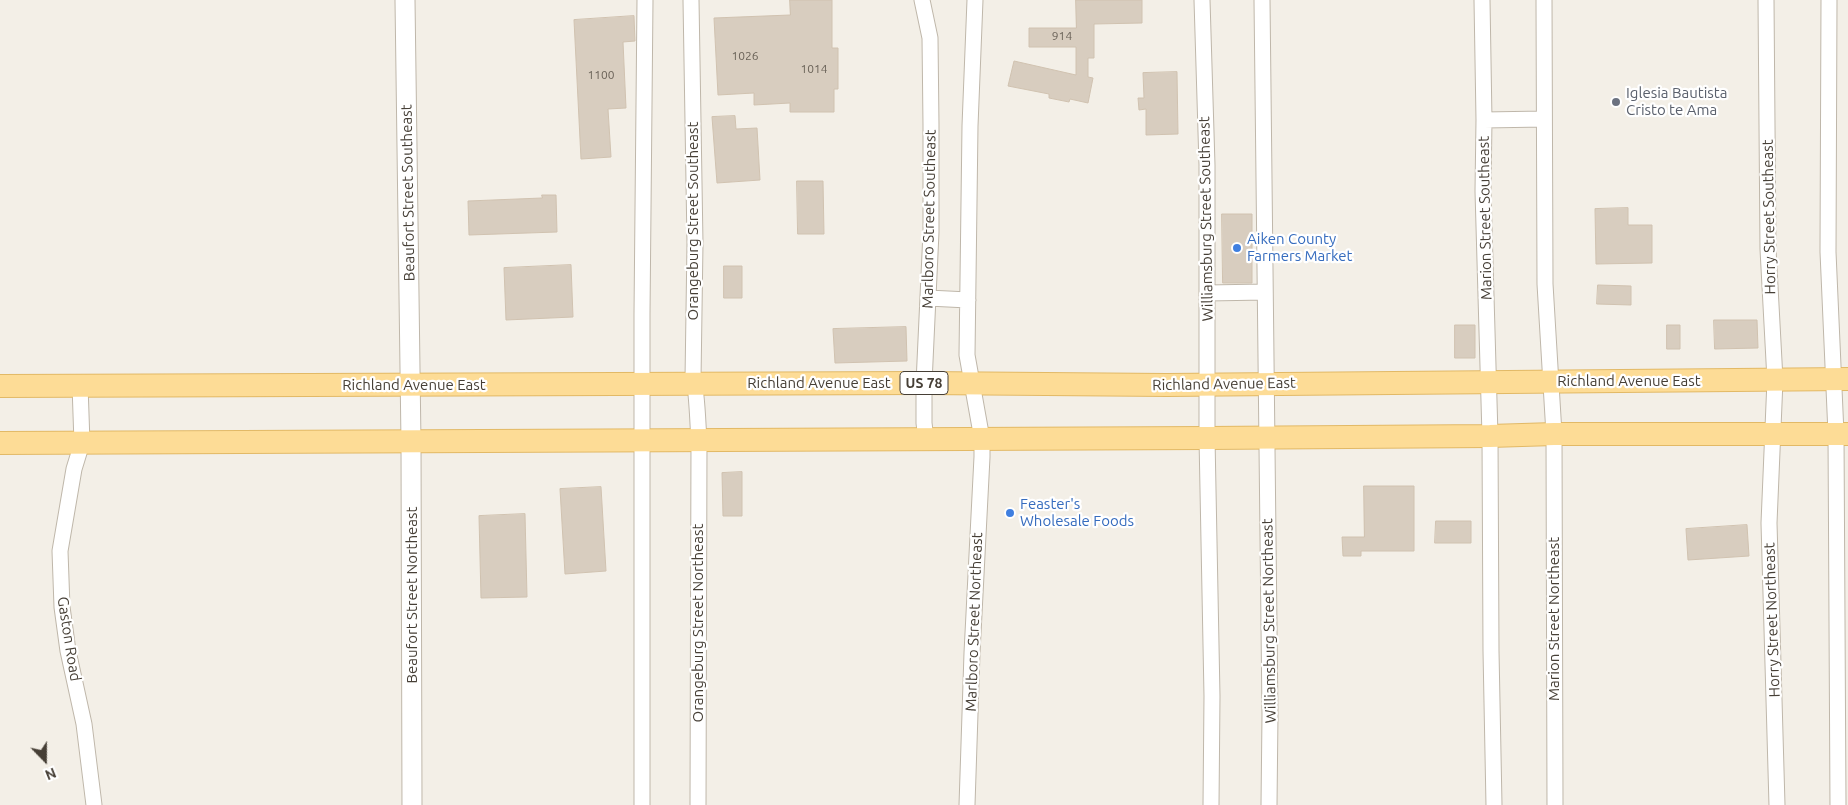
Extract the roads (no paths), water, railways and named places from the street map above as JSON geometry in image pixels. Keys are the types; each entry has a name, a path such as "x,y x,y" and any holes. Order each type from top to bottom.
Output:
{"main road":[{"name":"Richland Avenue East","path":"0,386 924,383 1266,384 1840,379"},
{"path":"0,443 1842,434"}],"street":[{"name":"Beaufort Street Southeast","path":"405,0 410,386"},
{"path":"642,805 642,384 645,0"},
{"name":"Orangeburg Street Southeast","path":"691,0 695,243 693,379 696,384 699,440"},
{"name":"Marlboro Street Southeast","path":"922,0 930,38 931,232 924,383 926,439"},
{"path":"974,0 970,126 967,355 982,439"},
{"name":"Williamsburg Street Southeast","path":"1202,0 1207,165 1208,438"},
{"path":"1262,0 1268,437"},
{"name":"Marion Street Southeast","path":"1482,0 1483,191 1490,436"},
{"path":"1544,0 1545,284 1554,434"},
{"name":"Horry Street Southeast","path":"1766,0 1768,249 1775,380 1773,435"},
{"path":"1829,0 1828,252 1840,379 1842,434 1838,805"},
{"path":"1484,120 1544,119"},
{"path":"1207,292 1265,292"},
{"path":"928,298 968,300"},
{"name":"Gaston Road","path":"80,385 82,443 74,469 60,551 62,607 68,651 84,724 94,805"},
{"name":"Beaufort Street Northeast","path":"410,386 412,805"},
{"name":"Marion Street Northeast","path":"1554,434 1555,805"},
{"name":"Horry Street Northeast","path":"1773,435 1769,523 1777,805"},
{"path":"1490,436 1494,805"},
{"name":"Williamsburg Street Northeast","path":"1268,437 1269,805"},
{"path":"1208,438 1212,696 1211,805"},
{"name":"Marlboro Street Northeast","path":"967,805 982,439"},
{"name":"Orangeburg Street Northeast","path":"698,805 699,440"}],"place":[{"name":"Iglesia Bautista Cristo te Ama","path":"1616,102"},
{"name":"Aiken County Farmers Market","path":"1237,248"},
{"name":"Feaster's Wholesale Foods","path":"1010,513"}]}
